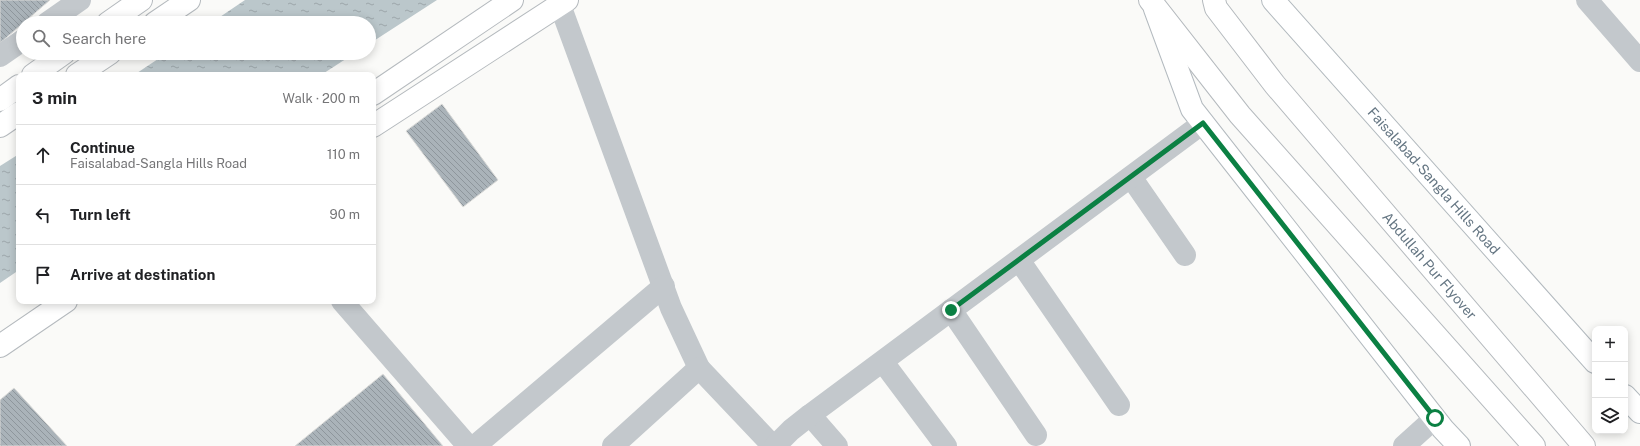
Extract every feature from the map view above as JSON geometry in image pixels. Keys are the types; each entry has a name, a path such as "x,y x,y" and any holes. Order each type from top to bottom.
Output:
{"main road":[{"path":"118,16 141,0"},
{"path":"165,16 189,0"},
{"path":"376,92 512,0"},
{"name":"Abdullah Pur Flyover","path":"1214,0 1216,8 1275,85 1584,446"},
{"name":"Faisalabad-Sangla Hills Road","path":"1273,0 1592,359"},
{"path":"376,124 564,2"},
{"path":"1152,2 1240,115 1534,446"},
{"path":"1152,2 1192,109 1435,418 1459,446"},
{"path":"38,72 54,60"},
{"path":"82,72 100,60"},
{"path":"0,100 16,88"},
{"path":"0,126 16,115"},
{"path":"7,341 62,304"},
{"path":"7,341 72,304"},
{"path":"1627,398 1640,412"}],"street":[{"path":"57,16 80,0"},
{"path":"1587,0 1640,61"},
{"path":"564,2 672,308 699,368 774,446 791,430 1203,123"},
{"path":"0,56 16,45"},
{"path":"1131,177 1185,255"},
{"path":"1019,260 1119,405"},
{"path":"475,446 664,286"},
{"path":"345,304 468,446"},
{"path":"951,310 1036,435"},
{"path":"883,362 946,446"},
{"path":"613,446 699,368"},
{"path":"810,416 837,446"},
{"path":"1404,446 1435,418"}],"water":[{"path":"245,0 437,0 376,39 376,16 221,16"},
{"path":"156,60 344,60 326,72 138,72"},
{"path":"16,156 16,272 0,283 0,166"}],"building":[{"path":"0,0 50,0 31,16 16,16 16,29 0,43"},
{"path":"442,104 498,180 463,207 406,131"},
{"path":"383,374 443,446 295,446"},
{"path":"14,388 67,446 0,446 0,400"}],"route":[{"path":"951,310 1203,123 1435,418"}]}
